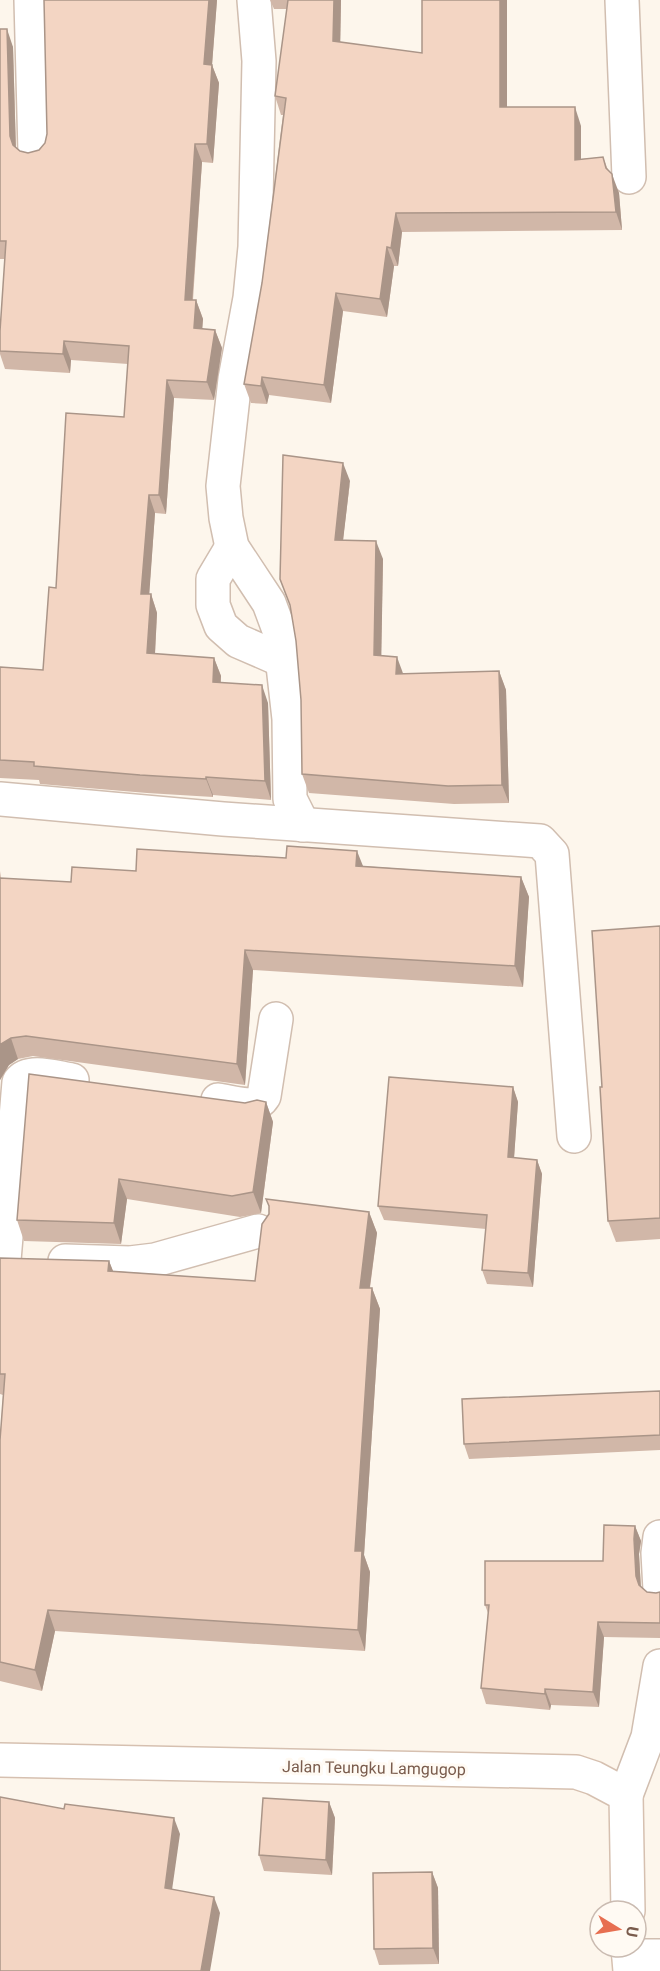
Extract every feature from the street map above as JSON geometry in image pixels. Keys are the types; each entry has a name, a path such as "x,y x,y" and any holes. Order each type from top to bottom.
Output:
{"street":[{"path":"31,0 35,153"},
{"path":"254,0 259,61 255,247 250,298 235,379 223,486 232,547 269,603 279,630 289,719 290,799 303,825"},
{"path":"622,0 629,177"},
{"path":"232,547 213,579 213,605 221,626 238,641 284,661"},
{"path":"0,799 303,825 540,841 552,854 574,1136"},
{"path":"184,1095 255,1105 261,1101 264,1096 276,1019"},
{"path":"102,1084 31,1075 23,1077 19,1082 2,1260 130,1263 155,1260 258,1231"},
{"path":"660,1537 658,1553 660,1590"},
{"path":"628,1899 626,1795 648,1737 660,1666"},
{"name":"Jalan Teungku Lamgugop","path":"0,1760 576,1772 594,1778 626,1795"}],"building":[{"path":"44,0 209,0 204,64 212,65 207,144 195,144 185,300 196,300 194,328 215,330 207,382 167,380 159,495 149,495 141,594 151,594 147,653 214,658 213,682 262,685 265,781 140,775 34,766 34,762 0,760 0,667 43,670 49,587 56,588 66,413 124,417 129,346 64,341 63,354 0,351 6,241 0,241 0,29 7,29 10,136 13,145 20,151 28,153 39,150 45,143 47,134"},
{"path":"288,0 334,0 333,41 422,53 422,0 500,0 500,107 575,107 575,160 603,157 606,168 612,174 616,212 396,213 391,248 387,247 380,299 336,293 324,385 262,377 261,386 244,384 262,283 286,98 275,96"},
{"path":"283,455 343,463 335,540 376,541 374,655 397,657 396,674 499,671 502,785 448,786 302,774 301,700 296,641 290,605 280,579"},
{"path":"287,846 357,851 356,866 521,877 515,966 245,950 237,1064 26,1036 11,1038 0,1047 0,878 71,882 72,867 136,871 137,849 286,858"},
{"path":"660,926 660,1218 608,1221 592,931"},
{"path":"29,1074 245,1103 257,1100 266,1102 253,1192 232,1196 119,1179 114,1223 17,1220"},
{"path":"389,1077 513,1087 508,1157 537,1160 528,1273 482,1270 487,1215 378,1206"},
{"path":"266,1199 369,1212 360,1288 372,1288 355,1551 362,1551 358,1630 48,1610 35,1670 0,1662 0,1440 5,1374 0,1374 0,1258 109,1261 108,1271 255,1281 262,1224 269,1214"},
{"path":"660,1391 660,1435 464,1444 462,1399"},
{"path":"604,1525 635,1526 636,1576 639,1585 647,1592 660,1592 660,1623 598,1622 593,1692 545,1689 545,1694 481,1688 489,1605 485,1605 485,1561 603,1561"},
{"path":"0,1797 64,1809 65,1804 174,1818 165,1888 214,1897 201,1971 0,1971"},
{"path":"263,1798 329,1802 326,1860 259,1855"},
{"path":"432,1872 433,1948 374,1949 373,1873"}]}
